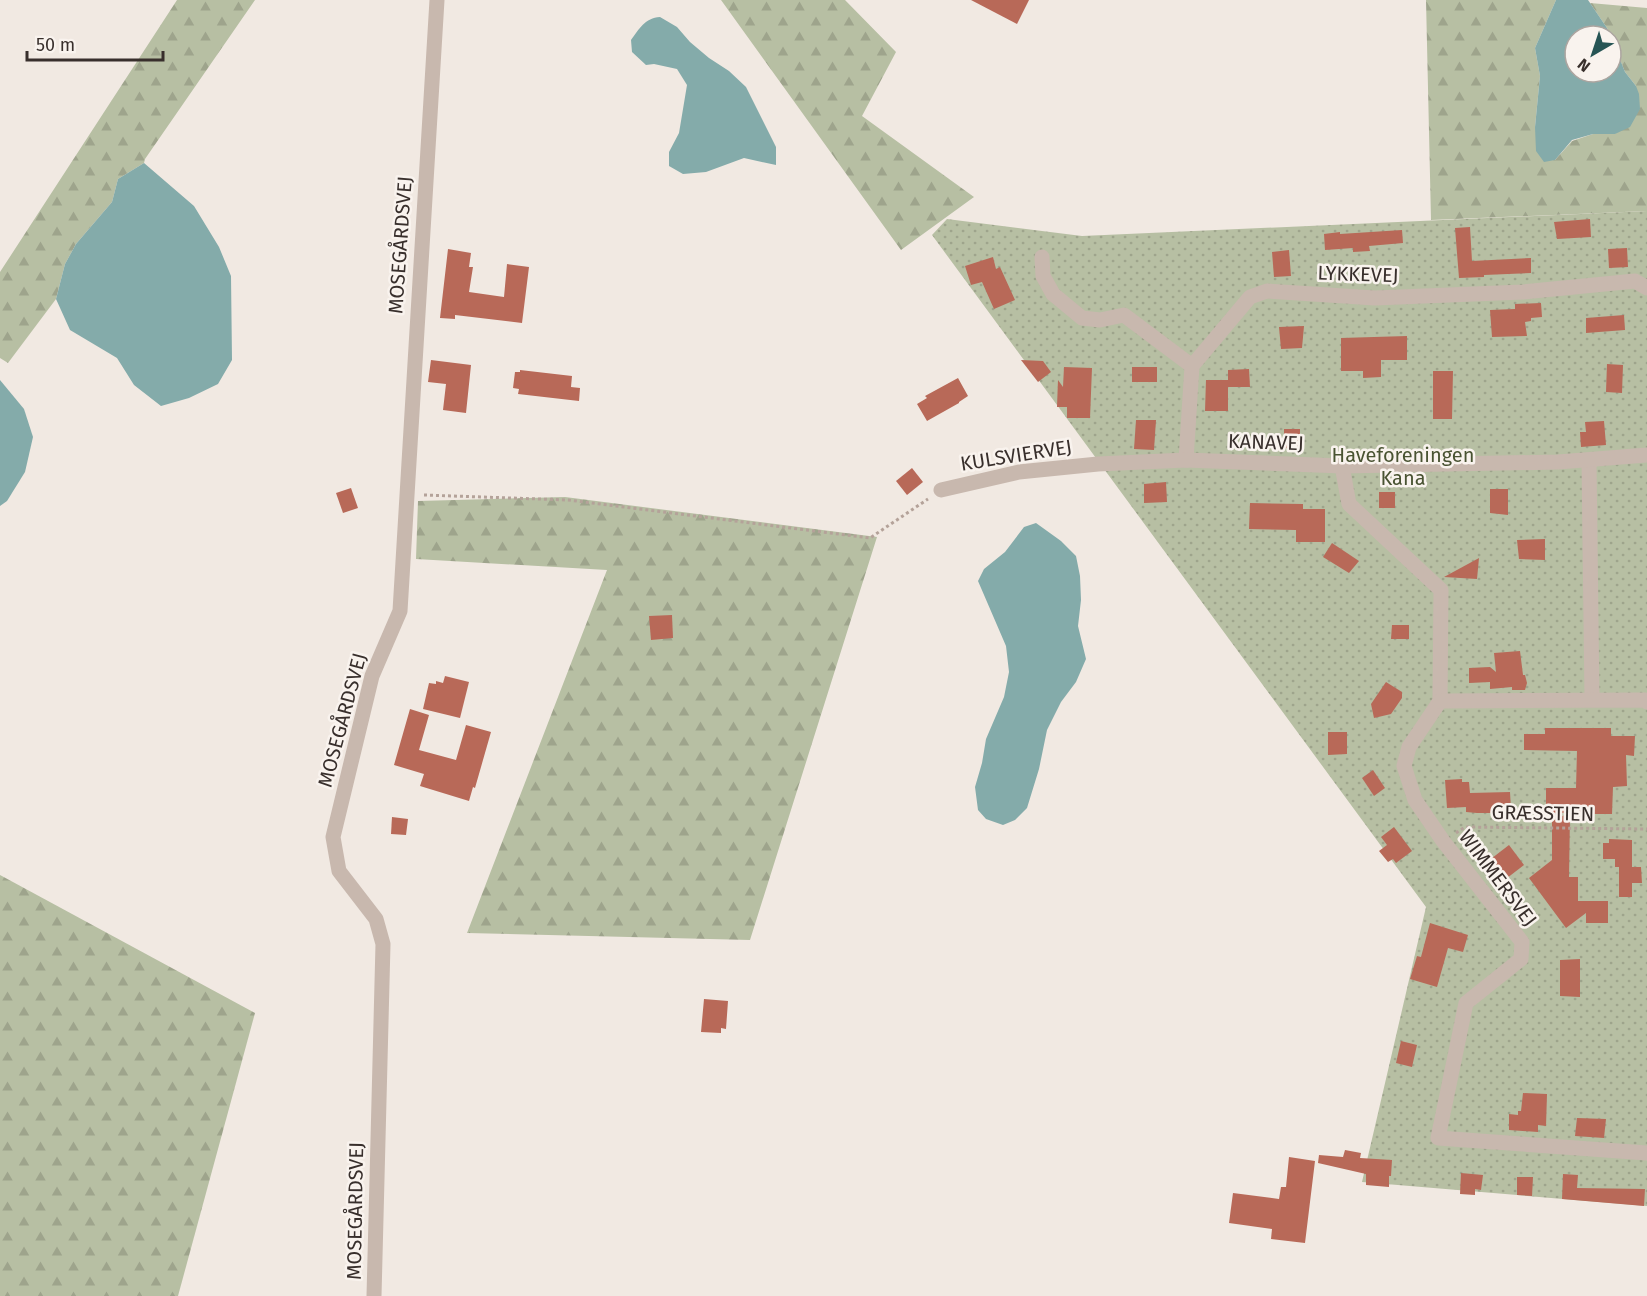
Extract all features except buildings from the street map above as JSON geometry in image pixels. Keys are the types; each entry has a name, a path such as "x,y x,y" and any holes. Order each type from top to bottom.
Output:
{"street":[{"name":"MOSEGÅRDSVEJ","path":"374,1296 383,944 376,919 339,871 333,837 372,676 400,610 437,0"},
{"path":"1042,257 1043,276 1053,294 1082,318 1100,320 1124,315 1192,366 1186,460"},
{"name":"LYKKEVEJ","path":"1192,366 1250,297 1267,291 1375,298 1523,292 1635,281 1647,288"},
{"name":"KANAVEJ","path":"1098,464 1186,460 1342,466 1588,461 1647,455"},
{"path":"1588,461 1592,699"},
{"name":"KULSVIERVEJ","path":"941,490 1019,472 1098,464"},
{"path":"1342,466 1349,504 1441,590 1440,701 1592,699 1645,700 1647,702"},
{"name":"WIMMERSVEJ","path":"1440,701 1409,747 1404,766 1415,800 1443,841 1522,942 1521,959 1466,1004 1438,1138 1647,1153"}],"path":[{"path":"407,494 568,500 870,538 941,490"},
{"name":"GRÆSSTIEN","path":"1443,841 1465,827 1647,829"}],"green space":[{"path":"177,0 255,0 144,163 118,179 112,202 76,244 65,264 56,299 8,363 0,358 0,272"},
{"path":"721,0 845,0 896,52 862,116 974,197 901,250"},
{"path":"1426,0 1556,0 1535,48 1540,76 1535,127 1555,160 1572,141 1593,134 1615,134 1636,86 1623,67 1623,24 1604,24 1590,3 1647,8 1647,211 1431,220"},
{"name":"Haveforeningen Kana","path":"1647,211 1647,1206 1362,1182 1426,907 932,235 947,219 1082,236"},
{"path":"565,497 877,537 750,940 467,933 607,570 416,559 418,501"},
{"path":"0,875 255,1013 178,1296 0,1296"}],"water":[{"path":"1556,0 1588,0 1604,24 1563,24 1563,84 1623,84 1623,67 1639,94 1640,109 1630,127 1615,134 1593,134 1572,140 1555,160 1544,162 1536,151 1535,127 1540,76 1535,48"},
{"path":"660,17 677,27 690,42 729,71 746,87 776,147 776,165 744,158 706,172 683,174 669,166 669,152 679,133 687,85 677,69 654,64 646,65 632,52 631,40 646,22"},
{"path":"144,163 194,206 219,247 231,276 232,360 218,384 189,398 161,406 134,385 117,358 70,330 56,299 65,264 76,244 112,202 118,179"},
{"path":"0,380 24,409 33,437 25,472 7,501 0,506"},
{"path":"1036,523 1061,541 1076,556 1081,600 1078,626 1086,659 1076,682 1061,702 1047,730 1039,769 1027,808 1015,820 1003,825 986,819 978,810 975,787 986,739 1004,697 1009,672 1006,646 978,581 984,569 1005,552 1024,527"}]}
